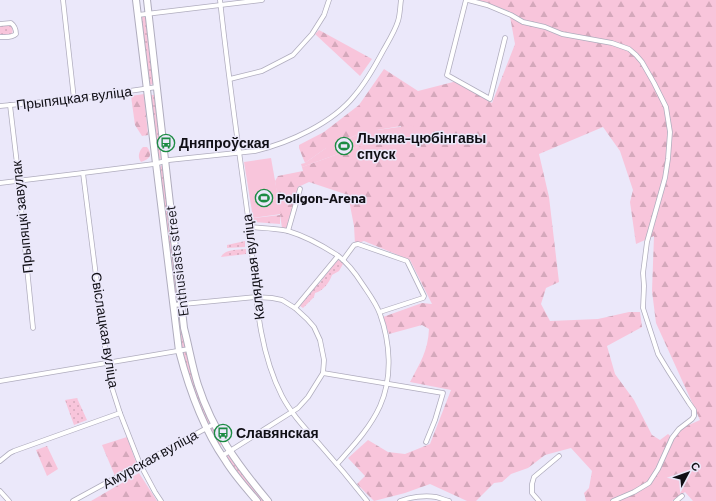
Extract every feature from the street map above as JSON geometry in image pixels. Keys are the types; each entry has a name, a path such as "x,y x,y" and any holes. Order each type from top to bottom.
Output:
{"street":[{"path":"63,0 74,98"},
{"name":"Enthusiasts street","path":"136,0 148,88 179,351 193,399 206,428 222,456 257,501"},
{"name":"Enthusiasts street","path":"147,0 184,328 194,371 198,386 214,424 229,451 268,501"},
{"path":"138,15 221,2 262,0"},
{"path":"230,79 262,71 293,55 312,34 324,16 329,0"},
{"path":"0,183 157,164 165,161 255,151 269,148 308,131 322,124 345,106 355,95 379,60 398,21 400,0"},
{"path":"505,38 490,99 447,75 467,0 487,5 511,15 523,22 544,27 562,34 612,43 629,50 642,62 666,107 670,132 668,159 665,178 646,242 643,273 643,308 658,354 694,410 694,416 679,429 672,438 658,469 649,482 634,492 613,501"},
{"name":"Калядная вуліца","path":"221,2 249,227 256,297 263,341 271,371 281,395 291,412 337,464 367,501"},
{"path":"0,24 10,23 16,29 16,34 11,37 0,37"},
{"name":"Прыпяцкая вуліца","path":"0,106 157,87"},
{"name":"Прыпяцкі завулак","path":"10,105 33,328"},
{"name":"Свіслацкая вуліца","path":"83,173 107,363 112,388 140,464 161,501"},
{"path":"288,231 300,189"},
{"path":"249,227 288,231 302,236 338,256 354,271 380,312 387,337 387,384 380,406 366,430 337,464"},
{"path":"343,260 354,245 358,244 407,261 423,293 423,298 380,312"},
{"path":"295,308 338,256"},
{"path":"173,305 256,297 282,300 295,308 307,319 314,327 320,340 324,360 323,373 308,397 298,408 222,456"},
{"path":"0,381 189,349"},
{"path":"323,373 443,393 435,420 426,442"},
{"path":"0,461 14,451 120,413"},
{"name":"Амурская вуліца","path":"73,501 214,424"},
{"path":"539,501 532,493 534,477 559,456"},
{"path":"0,491 9,501"},
{"path":"676,501 682,496"},
{"path":"400,501 421,497 435,497 449,501"}],"green space":[{"path":"477,0 716,0 716,501 693,501 685,492 672,501 586,501 584,493 589,488 592,471 571,448 545,455 528,468 511,474 502,482 494,483 476,501 467,501 430,484 405,493 374,501 357,484 365,476 348,458 368,440 388,452 405,454 430,444 451,390 410,382 425,350 429,329 422,325 389,334 383,317 422,303 432,304 410,260 364,241 355,244 354,226 348,195 309,182 298,187 288,228 282,228 275,181 278,176 303,171 302,167 366,144 388,143 401,153 401,126 377,130 363,130 359,134 326,148 305,163 299,148 299,145 324,132 359,105 384,69 418,91 457,81 492,103 515,44 509,11","holes":["603,127 620,151 633,190 630,202 636,244 654,236 652,291 656,323 700,420 682,428 674,439 668,434 660,440 652,435 634,400 615,374 607,346 642,327 640,312 629,312 598,319 550,321 541,304 546,288 559,282 549,197 539,154"]},
{"path":"146,16 154,84 149,85 141,17"},
{"path":"11,25 13,30 12,34 0,34 0,26"},
{"path":"319,30 372,59 360,76 315,34"},
{"path":"144,94 148,135 142,136 135,125 131,96"},
{"path":"151,95 155,95 163,158 160,159 158,158"},
{"name":"Лыжна-цюбінгавы спуск","path":"414,125 413,153 401,154 388,143 366,144 302,167 301,164 305,163 326,148 327,142 340,138 343,141 359,134 363,130 377,130"},
{"path":"143,147 147,147 150,152 150,156 147,160 141,162 139,154"},
{"name":"Poligon-Arena","path":"271,158 281,214 253,218 244,162"},
{"path":"162,165 164,167 179,301 177,302 174,300 160,167"},
{"path":"280,215 280,224 253,222 253,218"},
{"path":"245,241 245,247 227,248 227,245"},
{"path":"246,249 246,254 221,257 228,251"},
{"path":"338,260 343,264 339,271 332,275 325,286 315,293 314,297 303,308 300,306 315,286 319,284"},
{"path":"177,306 179,306 185,347 180,347"},
{"path":"187,351 210,422 207,424 196,401 182,352"},
{"path":"77,398 87,420 74,425 65,400"},
{"path":"212,427 223,444 219,446 209,428"},
{"path":"127,437 137,465 115,476 102,445"},
{"path":"47,446 58,469 47,476 36,450"},
{"path":"229,455 265,501 260,501 238,474 226,456"},
{"path":"139,473 157,501 91,501"}],"place":[{"name":"Дняпроўская","path":"166,143"},
{"name":"Лыжна-цюбінгавы спуск","path":"344,146"},
{"name":"Poligon-Arena","path":"264,198"},
{"name":"Славянская","path":"223,433"}]}
